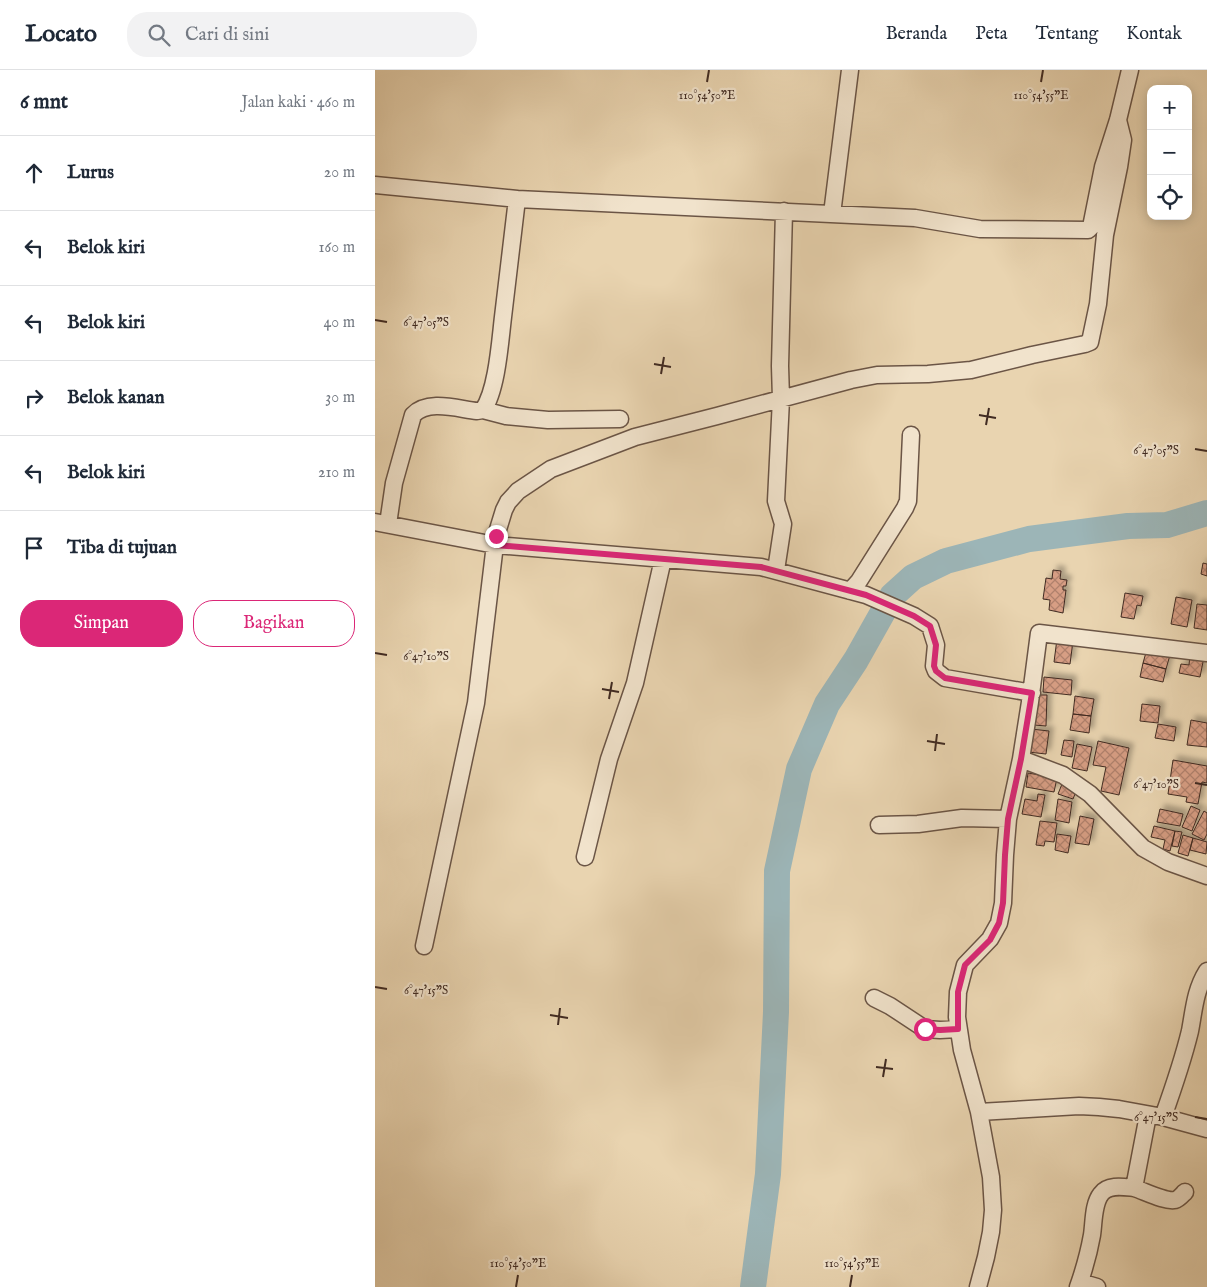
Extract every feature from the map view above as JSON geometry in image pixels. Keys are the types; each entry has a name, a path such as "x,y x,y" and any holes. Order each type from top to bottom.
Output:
{"street":[{"path":"831,214 850,70"},
{"path":"375,186 517,199 915,218 980,230 1088,230 1091,227 1103,167 1118,120 1130,70"},
{"path":"424,946 476,703 496,536 503,510 508,502 519,491 551,469 635,437 851,380 877,375 928,374 971,370 1090,342 1098,304 1105,235 1123,140 1118,120"},
{"path":"483,410 488,403 492,390 499,351 517,199"},
{"path":"776,570 783,524 776,501 781,398 780,366 784,211"},
{"path":"620,418 549,420 506,416 483,410 477,412 435,406 423,407 413,414 381,523 495,545 761,567 776,570 858,593 914,616 930,626 936,645 934,666 936,671 945,678 1032,693"},
{"path":"858,593 859,581 908,501 911,436"},
{"path":"585,857 609,759 635,682 663,559"},
{"path":"978,1287 987,1257 991,1232 993,1210 991,1177 979,1112 958,1029 958,992 965,965 990,940 999,923 1003,903 1008,819 1021,759 1032,693 1039,633 1207,653"},
{"path":"1021,759 1063,776 1090,794 1143,848 1168,862 1207,876"},
{"path":"879,825 918,824 962,818 1008,819"},
{"path":"1134,1188 1156,1116 1182,1059 1190,1031 1198,988 1207,971"},
{"path":"874,998 925,1029 958,1029"},
{"path":"979,1112 1079,1106 1119,1109 1207,1129"},
{"path":"1097,1287 1079,1284 1090,1242 1095,1211 1101,1194 1112,1188 1134,1188 1172,1200 1185,1192"}],"building":[{"path":"1203,563 1207,564 1207,576 1201,574"},
{"path":"1053,570 1061,571 1060,579 1067,580 1066,586 1063,586 1063,590 1066,590 1063,613 1049,610 1050,600 1043,599 1046,578 1052,579"},
{"path":"1125,593 1143,596 1141,606 1137,605 1134,619 1121,617"},
{"path":"1176,597 1192,600 1187,627 1171,624"},
{"path":"1197,604 1207,605 1207,630 1194,628"},
{"path":"1057,639 1073,641 1070,664 1054,662"},
{"path":"1147,649 1170,655 1166,669 1143,663"},
{"path":"1190,655 1204,657 1200,677 1179,673 1181,664 1189,665"},
{"path":"1143,663 1166,669 1163,682 1140,677"},
{"path":"1044,677 1072,680 1071,695 1043,692"},
{"path":"1035,695 1047,695 1046,726 1034,725"},
{"path":"1075,696 1094,699 1091,716 1073,714"},
{"path":"1142,704 1160,706 1158,723 1140,721"},
{"path":"1073,714 1091,716 1089,733 1070,730"},
{"path":"1191,720 1207,723 1207,747 1187,745"},
{"path":"1158,724 1176,727 1174,741 1155,738"},
{"path":"1031,729 1049,731 1046,754 1028,752"},
{"path":"1064,740 1074,741 1072,757 1061,755"},
{"path":"1098,741 1129,748 1119,795 1101,791 1106,767 1093,765"},
{"path":"1077,744 1092,747 1087,771 1072,768"},
{"path":"1173,760 1207,766 1207,783 1202,782 1198,804 1186,802 1187,797 1168,794"},
{"path":"1028,773 1057,778 1054,792 1026,787"},
{"path":"1062,784 1077,789 1073,799 1058,794"},
{"path":"1038,794 1045,795 1041,817 1022,814 1025,799 1037,801"},
{"path":"1058,799 1072,802 1069,823 1055,820"},
{"path":"1191,806 1200,810 1192,831 1182,827"},
{"path":"1160,809 1183,814 1180,826 1157,822"},
{"path":"1204,811 1207,813 1207,834 1204,840 1192,834"},
{"path":"1080,816 1094,819 1089,845 1075,843"},
{"path":"1040,821 1057,823 1054,842 1045,841 1044,846 1036,845"},
{"path":"1154,826 1175,831 1170,851 1163,849 1165,840 1151,837"},
{"path":"1175,831 1182,832 1178,847 1172,846"},
{"path":"1057,834 1071,836 1068,853 1055,850"},
{"path":"1183,835 1193,838 1188,856 1178,853"},
{"path":"1193,838 1207,842 1206,854 1190,850"}],"waterway":[{"path":"753,1287 768,1174 776,1012 777,871 799,769 827,704 856,660 892,596 913,577 946,561 1029,539 1128,526 1167,525 1207,513"}],"route":[{"path":"496,536 495,545 761,567 866,595 914,616 930,626 936,645 934,666 936,671 945,678 1032,693 1021,759 1008,819 1003,903 999,923 990,940 965,965 958,992 958,1029 925,1029"}]}
